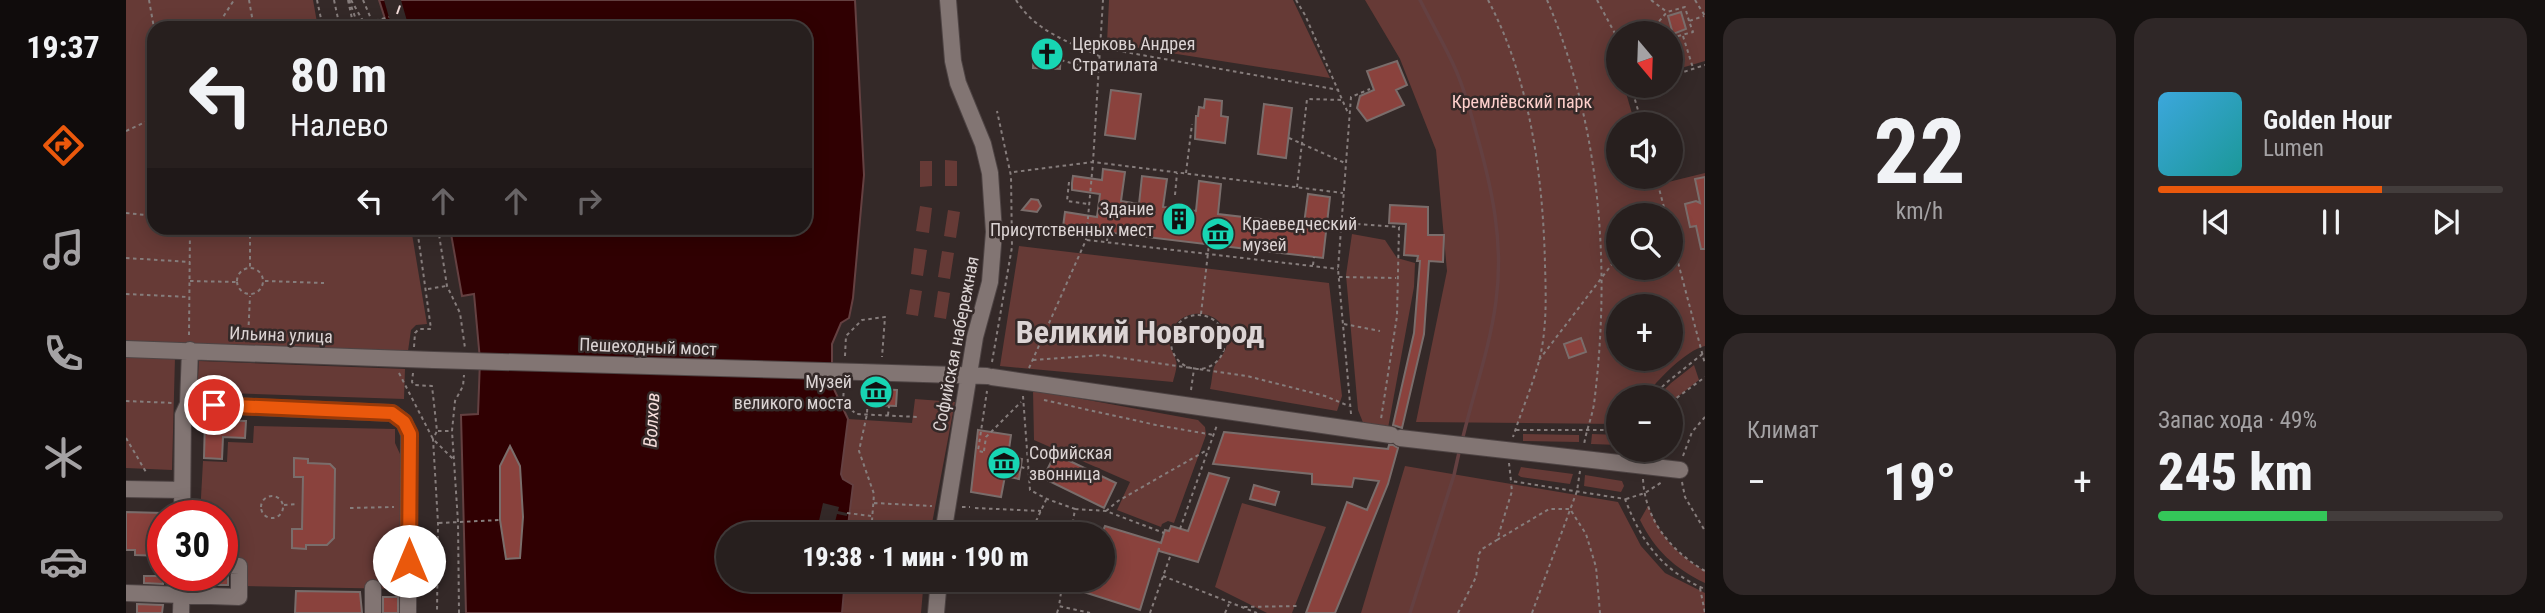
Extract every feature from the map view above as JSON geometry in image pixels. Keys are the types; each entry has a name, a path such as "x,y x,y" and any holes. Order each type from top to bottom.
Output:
{"street":[{"name":"Софийская набережная","path":"945,522 968,375 993,257 993,193 983,144 958,83 953,61 948,0"},
{"name":"Ильина улица","path":"126,349 433,360"},
{"path":"183,500 183,415 188,404 190,350"},
{"name":"Пешеходный мост","path":"433,360 865,379 990,376 1428,442 1680,470"},
{"path":"188,404 392,413 404,422 410,434 408,613"},
{"path":"126,489 183,490"},
{"path":"126,593 239,597 238,565"},
{"path":"373,588 373,613"},
{"path":"181,591 181,613"},
{"path":"936,613 938,592"}],"path":[{"path":"149,0 153,21"},
{"path":"220,21 234,0"},
{"path":"249,0 253,21"},
{"path":"317,0 322,21"},
{"path":"334,0 338,21"},
{"path":"349,0 363,21"},
{"path":"349,0 356,21"},
{"path":"349,0 353,21"},
{"path":"363,0 372,21"},
{"path":"1016,0 1026,16 1047,32 1100,57"},
{"path":"1103,0 1086,240 1338,270"},
{"path":"1296,0 1349,115"},
{"path":"1488,0 1498,18 1518,76 1541,190 1546,302 1539,360 1515,430 1606,430"},
{"path":"1532,613 1577,491 1586,430 1593,408 1603,274 1589,140 1572,69 1547,0"},
{"path":"1597,0 1608,21"},
{"path":"1651,0 1667,12"},
{"path":"1689,21 1704,16 1695,0"},
{"path":"1660,21 1667,12 1685,7 1693,32 1684,35"},
{"path":"375,21 389,17"},
{"path":"1684,38 1693,69"},
{"path":"1100,48 1339,90"},
{"path":"1060,60 1099,72"},
{"path":"1684,72 1705,65"},
{"path":"1352,429 1338,270 1351,97 1370,89"},
{"path":"1297,188 1307,99 1343,100"},
{"path":"126,131 147,121"},
{"path":"1186,174 1192,124"},
{"path":"1289,138 1346,163"},
{"path":"1014,172 1093,162 1343,194"},
{"path":"1175,195 1178,172"},
{"path":"1069,182 1067,201 1089,204"},
{"path":"126,212 147,215"},
{"path":"1342,223 1399,225 1390,435"},
{"path":"1107,242 1108,232"},
{"path":"190,235 190,350"},
{"path":"250,235 250,267"},
{"path":"440,235 447,286 460,313 466,353"},
{"path":"414,346 415,333 431,329 419,236"},
{"path":"1201,315 1209,244"},
{"path":"1312,266 1314,257"},
{"path":"126,258 190,262"},
{"path":"250,267 260,271 264,281 260,290 251,295 241,291 237,282 240,272 250,267"},
{"path":"1539,360 1606,270"},
{"path":"1339,277 1397,278"},
{"path":"1683,279 1705,364"},
{"path":"190,281 237,282"},
{"path":"264,281 324,283"},
{"path":"426,289 447,286"},
{"path":"126,294 190,297"},
{"path":"247,353 251,295"},
{"path":"1201,315 1214,320 1221,327 1225,335 1225,345 1221,358 1214,365 1195,370 1177,360 1171,348 1171,340 1173,331 1181,321 1188,316 1201,315"},
{"path":"883,355 886,317"},
{"path":"1343,324 1380,331"},
{"path":"1666,385 1704,353"},
{"path":"1033,360 1101,355 1247,376 1325,396 1350,406"},
{"path":"397,358 399,373 433,439 453,459"},
{"path":"1189,405 1195,370"},
{"path":"413,372 414,385 432,386 437,430 433,439 438,523 437,613"},
{"path":"459,613 458,522 452,431 455,401 463,386 464,375"},
{"path":"1683,393 1705,377"},
{"path":"865,379 867,414 859,451 874,494 872,522"},
{"path":"1035,397 1144,423 1214,435"},
{"path":"983,452 986,437 1023,400"},
{"path":"126,401 188,404"},
{"path":"888,416 889,406"},
{"path":"1180,529 1222,410"},
{"path":"867,414 919,417"},
{"path":"1705,417 1686,444 1680,470 1685,497 1705,531"},
{"path":"437,430 452,431"},
{"path":"126,438 146,472"},
{"path":"1106,510 1208,450"},
{"path":"1497,540 1512,491 1508,451"},
{"path":"1643,466 1645,493 1655,524 1676,551 1705,571"},
{"path":"1021,467 1029,469"},
{"path":"1511,481 1625,499 1645,493 1680,470"},
{"path":"274,496 282,502 283,510 271,519 264,515 260,508 263,499 274,496"},
{"path":"1036,522 1047,499 1075,509 1106,510 1164,533"},
{"path":"1625,499 1634,523 1653,553 1668,568 1705,589"},
{"path":"873,503 947,506"},
{"path":"284,505 298,505"},
{"path":"350,508 409,507"},
{"path":"975,508 1041,510"},
{"path":"1073,522 1075,509"},
{"path":"1458,613 1476,576 1482,549 1549,509 1570,509"},
{"path":"1570,509 1586,534 1593,556 1600,613"},
{"path":"847,513 872,516"},
{"path":"438,523 500,520"},
{"path":"1150,613 1171,554"},
{"path":"1164,576 1256,613"},
{"path":"1700,587 1705,613"},
{"path":"1057,613 1061,592"},
{"path":"1225,613 1230,602"},
{"path":"1059,606 1090,613"},
{"path":"1243,607 1299,606"}],"green space":[{"path":"126,0 313,0 317,21 147,21 147,235 412,235 427,324 416,325 411,330 408,351 126,341"},
{"path":"1109,0 1293,0 1330,78 1107,43"},
{"name":"Кремлёвский парк","path":"1365,0 1705,0 1705,61 1684,67 1684,21 1606,21 1606,98 1627,98 1632,112 1606,112 1606,189 1683,189 1683,178 1705,173 1705,346 1683,358 1683,294 1606,294 1606,371 1669,371 1654,385 1606,385 1606,424 1416,422 1447,271 1436,150 1400,59"},
{"path":"945,160 957,161 957,186 945,186"},
{"path":"920,161 932,161 932,186 920,187"},
{"path":"920,206 932,208 929,233 916,231"},
{"path":"948,210 960,212 956,238 944,236"},
{"path":"1352,234 1385,240 1397,258 1415,263 1414,287 1388,428 1364,425 1358,410 1346,275"},
{"path":"1019,246 1329,283 1342,396 1337,411 1210,389 1214,367 1225,351 1227,339 1224,328 1218,321 1200,314 1181,319 1170,336 1170,346 1176,363 1173,382 1000,366"},
{"path":"914,248 927,250 923,276 911,274"},
{"path":"942,251 954,253 950,279 938,277"},
{"path":"910,289 922,291 918,316 906,314"},
{"path":"938,291 950,293 946,319 934,317"},
{"path":"126,355 175,357 172,470 126,468"},
{"path":"199,361 405,369 404,399 197,392"},
{"path":"1694,365 1699,380 1683,393 1683,385 1669,385"},
{"path":"1033,390 1198,420 1205,427 1206,435 1174,523 1168,521 1161,527 1117,510 1130,482 1034,440"},
{"path":"915,399 955,402 932,522 848,522 853,485 843,479 841,474 848,419 912,423"},
{"path":"254,426 395,429 395,443 400,454 402,589 243,586 238,580 238,500 201,500 203,461 227,462 228,442 253,443"},
{"path":"1523,434 1579,435 1579,442 1523,441"},
{"path":"1592,434 1606,435 1606,445 1591,444"},
{"path":"1405,466 1618,502 1641,546 1665,573 1705,593 1705,613 1361,613"},
{"path":"1521,467 1573,474 1570,484 1521,477 1518,475"},
{"path":"1585,475 1622,481 1624,486 1621,492 1584,486"},
{"path":"1242,503 1326,527 1292,613 1267,613 1215,587"},
{"path":"1648,506 1658,527 1671,544 1705,571 1705,583 1675,564 1652,540 1640,520"},
{"path":"844,592 923,592 921,613 842,613"}],"water":[{"name":"Волхов","path":"379,0 855,0 864,175 853,298 849,318 841,323 832,344 832,385 848,419 841,474 843,479 853,485 848,522 716,522 716,592 844,592 842,613 466,613 461,415 478,414 480,360 474,294 462,296 451,235 812,235 812,21 386,21"}],"pier":[{"path":"384,0 401,0 407,21 390,21"},
{"path":"823,503 839,507 838,511 847,513 847,516 837,514 835,522 819,522"}],"building":[{"path":"1681,12 1684,21 1669,21 1668,16"},
{"name":"Церковь Андрея Стратилата","path":"1034,48 1061,49 1060,69 1033,68"},
{"path":"1397,61 1407,85 1396,90 1404,105 1367,121 1357,108 1360,96 1374,90 1367,71"},
{"path":"1111,90 1141,94 1135,139 1105,135"},
{"path":"1205,99 1222,101 1221,116 1228,117 1225,143 1195,139 1196,116 1199,107 1204,108"},
{"path":"1264,104 1292,108 1286,158 1258,154"},
{"name":"Здание Присутственных мест","path":"1103,169 1125,172 1121,201 1139,204 1142,176 1167,179 1163,207 1196,211 1199,181 1221,184 1218,214 1304,224 1308,194 1330,197 1323,258 1063,227 1065,212 1097,217 1100,194 1072,190 1072,183 1073,176 1102,180"},
{"path":"1705,177 1705,249 1701,249 1696,226 1690,227 1685,204 1696,201 1700,203 1695,179"},
{"path":"1031,199 1038,200 1041,206 1037,212 1022,210"},
{"path":"1390,205 1428,207 1428,235 1444,235 1443,262 1429,261 1424,334 1402,428 1393,425 1414,333 1420,261 1417,261 1418,256 1404,255 1406,224 1389,223"},
{"path":"1581,338 1586,352 1569,358 1564,344"},
{"path":"873,389 897,390 896,406 872,405"},
{"path":"205,420 246,421 245,438 223,437 222,459 204,458"},
{"name":"Софийская звонница","path":"978,430 1011,435 1008,456 1022,459 1019,479 1005,476 1001,497 971,492"},
{"path":"1224,432 1388,449 1389,445 1393,445 1398,448 1388,484 1335,613 1306,613 1347,502 1367,510 1379,481 1354,478 1352,487 1312,484 1312,474 1213,464"},
{"path":"510,446 520,466 523,517 520,558 506,559 500,520 500,466"},
{"path":"1055,454 1116,483 1104,508 1043,478"},
{"path":"294,458 308,459 308,463 330,464 335,469 334,538 327,545 306,545 306,549 292,548 292,529 302,529 303,477 294,477"},
{"path":"1209,473 1229,478 1198,562 1159,551 1159,548 1140,610 1084,592 1115,592 1115,529 1161,543 1165,530 1169,531 1171,526 1188,531"},
{"path":"1254,485 1279,492 1275,505 1250,499"},
{"path":"126,512 147,513 147,555 135,555 135,550 126,550"},
{"path":"296,591 360,592 362,613 295,613"},
{"path":"383,597 398,597 398,613 383,613"},
{"path":"137,604 163,605 162,613 137,613"}],"waterway":[{"path":"1420,0 1458,74 1487,174 1495,215 1498,258 1496,301 1486,354 1462,441"},
{"path":"1410,613 1460,448"}],"ferry route":[{"path":"397,14 402,0"}],"place":[{"name":"Церковь Андрея Стратилата","path":"1047,54"},
{"name":"Здание Присутственных мест","path":"1179,219"},
{"name":"Краеведческий музей","path":"1218,234"},
{"name":"Музей великого моста","path":"876,392"},
{"name":"Софийская звонница","path":"1004,463"}],"district":[{"name":"Великий Новгород","path":"1140,332"}],"route":[{"path":"214,405 392,413 404,422 410,434 409,561"}]}
